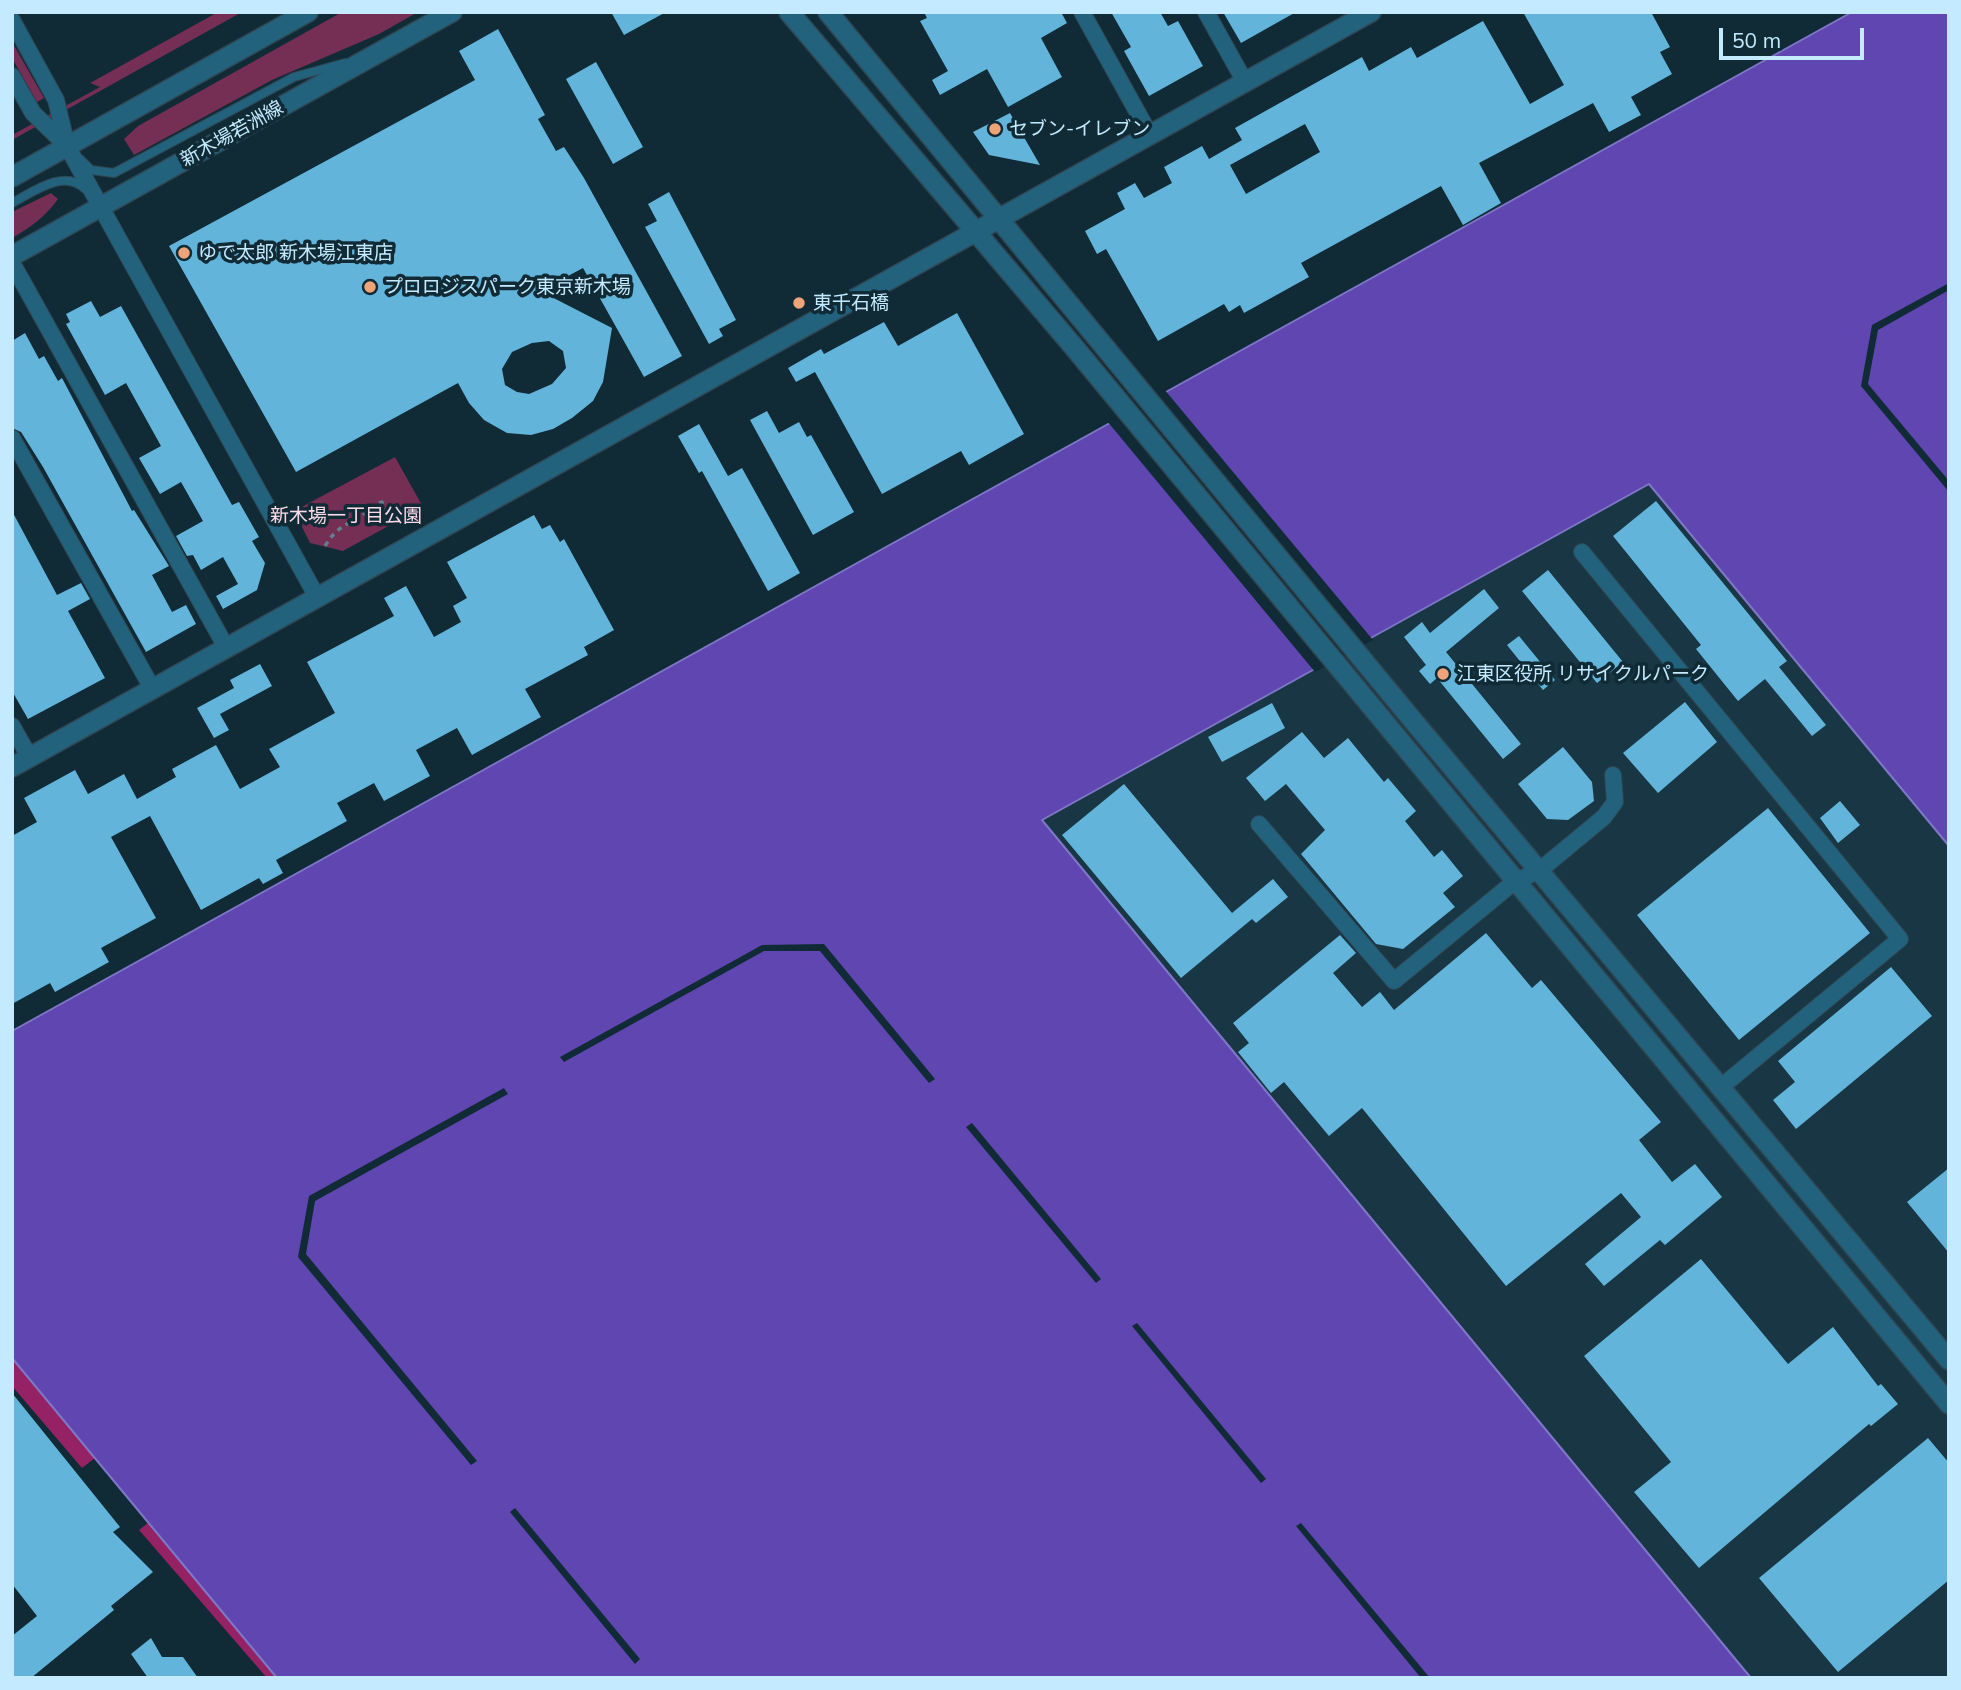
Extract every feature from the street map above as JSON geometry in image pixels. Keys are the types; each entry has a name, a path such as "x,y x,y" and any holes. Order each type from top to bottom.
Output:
{"street":[{"path":"12,177 308,12"},
{"name":"新木場若洲線","path":"12,256 452,12"},
{"path":"789,12 1073,346 1514,882 1949,1404"},
{"path":"828,12 1410,717 1949,1360"},
{"path":"1082,12 1150,135"},
{"path":"1206,12 1245,82"},
{"path":"12,768 1371,12"},
{"path":"12,20 56,100 68,146 317,597"},
{"path":"12,76 33,113 68,146"},
{"path":"12,263 226,647"},
{"path":"12,438 152,688"},
{"path":"1582,552 1900,939 1721,1087"},
{"path":"12,726 30,758"},
{"path":"1259,824 1394,981 1514,882 1540,870 1604,817 1615,802 1613,775"}],"lane":[{"path":"68,146 91,170 114,173 294,77 378,53"},
{"path":"12,203 61,179 73,180 81,185 102,207"}],"path":[{"path":"324,546 335,529 358,518 375,504 382,502 391,524"}],"shaded area":[{"path":"1852,12 1949,12 1949,846 1649,484 1042,820 1751,1678 277,1678 12,1358 12,1031"},
{"path":"1649,483 1949,846 1949,1678 1751,1678 1042,820"},
{"path":"12,1358 95,1458 82,1468 12,1386"},
{"path":"149,1522 277,1678 267,1678 139,1530"}],"green space":[{"path":"218,12 242,12 12,140 12,135 100,87 90,83"},
{"path":"342,12 418,12 379,34 272,80 134,155 124,139 138,126"},
{"path":"12,42 44,98 37,102 12,58"},
{"path":"51,193 58,199 53,205 37,221 12,238 12,212"},
{"name":"新木場一丁目公園","path":"395,457 423,507 343,551 310,543 294,511"}],"pier":[{"path":"1949,283 1949,290 1878,330 1868,384 1949,481 1949,492 1861,386 1872,325"},
{"path":"1164,389 1373,640 1315,672 1107,421"},
{"path":"824,944 935,1079 929,1083 820,951 764,951 564,1062 560,1057 762,945"},
{"path":"504,1088 508,1094 315,1201 306,1254 477,1461 471,1465 298,1257 309,1196"},
{"path":"972,1123 1101,1279 1096,1283 966,1127"},
{"path":"1137,1323 1266,1479 1261,1483 1132,1326"},
{"path":"515,1508 640,1659 635,1664 510,1512"},
{"path":"1301,1523 1430,1678 1421,1678 1296,1526"}],"building":[{"path":"611,12 666,12 624,35"},
{"path":"924,12 1061,12 1067,23 1041,38 1062,77 1008,107 987,69 940,95 932,80 948,71 920,21 927,18"},
{"path":"1111,12 1160,12 1168,26 1178,21 1203,66 1149,96 1124,51 1131,47"},
{"path":"1223,12 1296,12 1241,43"},
{"path":"1523,12 1651,12 1670,47 1660,52 1672,74 1631,97 1641,115 1609,132 1593,103 1479,163 1501,203 1463,225 1441,186 1301,263 1309,277 1244,313 1240,305 1229,312 1224,304 1158,341 1106,249 1097,254 1085,231 1125,209 1117,193 1135,183 1144,198 1172,183 1164,167 1202,146 1209,159 1242,140 1235,128 1362,57 1369,71 1411,47 1417,58 1483,21 1530,104 1564,85","holes":["1305,124 1320,152 1246,194 1230,165"]},
{"name":"プロロジスパーク東京新木場","path":"498,29 545,115 538,119 556,151 564,147 584,178 682,356 644,377 583,268 540,291 612,328 603,382 593,401 572,418 553,429 531,435 507,433 484,420 469,403 458,383 296,472 169,246 475,80 459,51","holes":["549,341 563,351 566,368 552,384 529,394 517,392 505,385 502,369 512,352 532,343"]},
{"path":"596,62 643,147 613,164 566,79"},
{"path":"1010,113 1040,165 989,155 973,132"},
{"path":"669,192 736,320 719,329 723,336 709,344 645,227 657,221 648,204"},
{"path":"91,301 100,317 121,306 232,505 239,502 259,537 252,541 265,563 257,590 223,609 216,596 238,584 223,557 201,570 193,555 187,556 176,536 203,521 181,482 160,494 139,458 161,446 126,383 105,395 66,324 70,322 66,314"},
{"path":"957,313 1024,434 969,465 961,451 882,494 815,372 796,382 788,368 821,349 824,354 884,322 898,346"},
{"path":"25,333 39,359 44,356 58,381 62,378 132,511 134,510 169,566 152,575 172,612 186,605 196,624 146,652 43,467 21,432 12,428 12,341"},
{"path":"767,411 779,433 799,422 807,437 811,435 854,512 813,535 750,420"},
{"path":"699,424 728,476 742,468 800,573 768,591 702,471 699,473 678,436"},
{"path":"1656,501 1787,661 1779,667 1826,725 1812,736 1765,679 1738,701 1696,649 1701,645 1613,536"},
{"path":"12,511 57,595 81,583 90,599 68,611 105,678 28,719 12,691"},
{"path":"534,515 542,529 550,525 560,542 564,539 614,630 584,647 588,655 525,689 541,717 472,755 457,728 416,750 430,776 384,801 374,783 337,803 347,821 276,860 283,873 263,884 259,878 201,910 150,816 111,837 156,918 101,948 109,962 55,992 50,983 12,1004 12,836 37,822 24,798 75,770 88,794 124,774 137,799 176,777 172,769 216,745 240,789 280,767 269,749 335,713 307,662 394,616 384,598 406,586 434,637 461,622 453,606 467,598 447,562"},
{"path":"1548,570 1623,662 1597,683 1522,591"},
{"name":"江東区役所 リサイクルパーク","path":"1484,589 1499,608 1446,652 1521,744 1503,759 1437,678 1430,684 1419,671 1426,665 1404,637 1422,622 1430,633"},
{"path":"1519,636 1555,680 1543,690 1507,645"},
{"path":"260,664 272,686 220,714 229,730 214,738 197,708 234,688 230,680"},
{"path":"1685,702 1717,742 1658,793 1623,753"},
{"path":"1272,703 1285,728 1222,762 1208,737"},
{"path":"1302,732 1324,758 1348,738 1384,782 1388,778 1416,811 1405,821 1434,857 1442,850 1463,876 1443,893 1455,907 1403,949 1376,944 1301,854 1325,830 1286,784 1265,801 1246,778"},
{"path":"1563,747 1592,782 1594,801 1568,820 1547,819 1518,784"},
{"path":"1124,784 1232,913 1273,879 1288,897 1256,923 1252,919 1181,978 1062,835"},
{"path":"1840,801 1860,825 1838,843 1820,818"},
{"path":"1768,808 1870,933 1739,1040 1637,915"},
{"path":"1486,933 1532,988 1541,980 1661,1122 1639,1140 1672,1182 1695,1164 1722,1197 1665,1245 1660,1240 1604,1286 1585,1264 1641,1217 1621,1193 1506,1286 1362,1108 1329,1136 1284,1082 1271,1093 1238,1052 1249,1043 1233,1023 1340,935 1356,953 1333,973 1362,1007 1380,992 1394,1010"},
{"path":"1891,967 1932,1016 1796,1129 1773,1100 1795,1082 1778,1061"},
{"path":"1949,1168 1949,1253 1907,1202"},
{"path":"1701,1259 1788,1364 1833,1327 1878,1386 1881,1384 1898,1404 1871,1426 1869,1424 1699,1568 1634,1492 1671,1462 1584,1356"},
{"path":"12,1393 120,1527 113,1532 153,1572 111,1606 114,1610 31,1678 12,1678 12,1636 37,1616 12,1584"},
{"path":"1928,1438 1949,1463 1949,1580 1838,1672 1759,1578"},
{"path":"151,1638 162,1657 183,1657 198,1678 148,1678 131,1654"}],"place":[{"name":"セブン-イレブン","path":"995,129"},
{"name":"ゆで太郎 新木場江東店","path":"184,253"},
{"name":"プロロジスパーク東京新木場","path":"370,287"},
{"name":"東千石橋","path":"799,303"},
{"name":"江東区役所 リサイクルパーク","path":"1443,674"}]}
